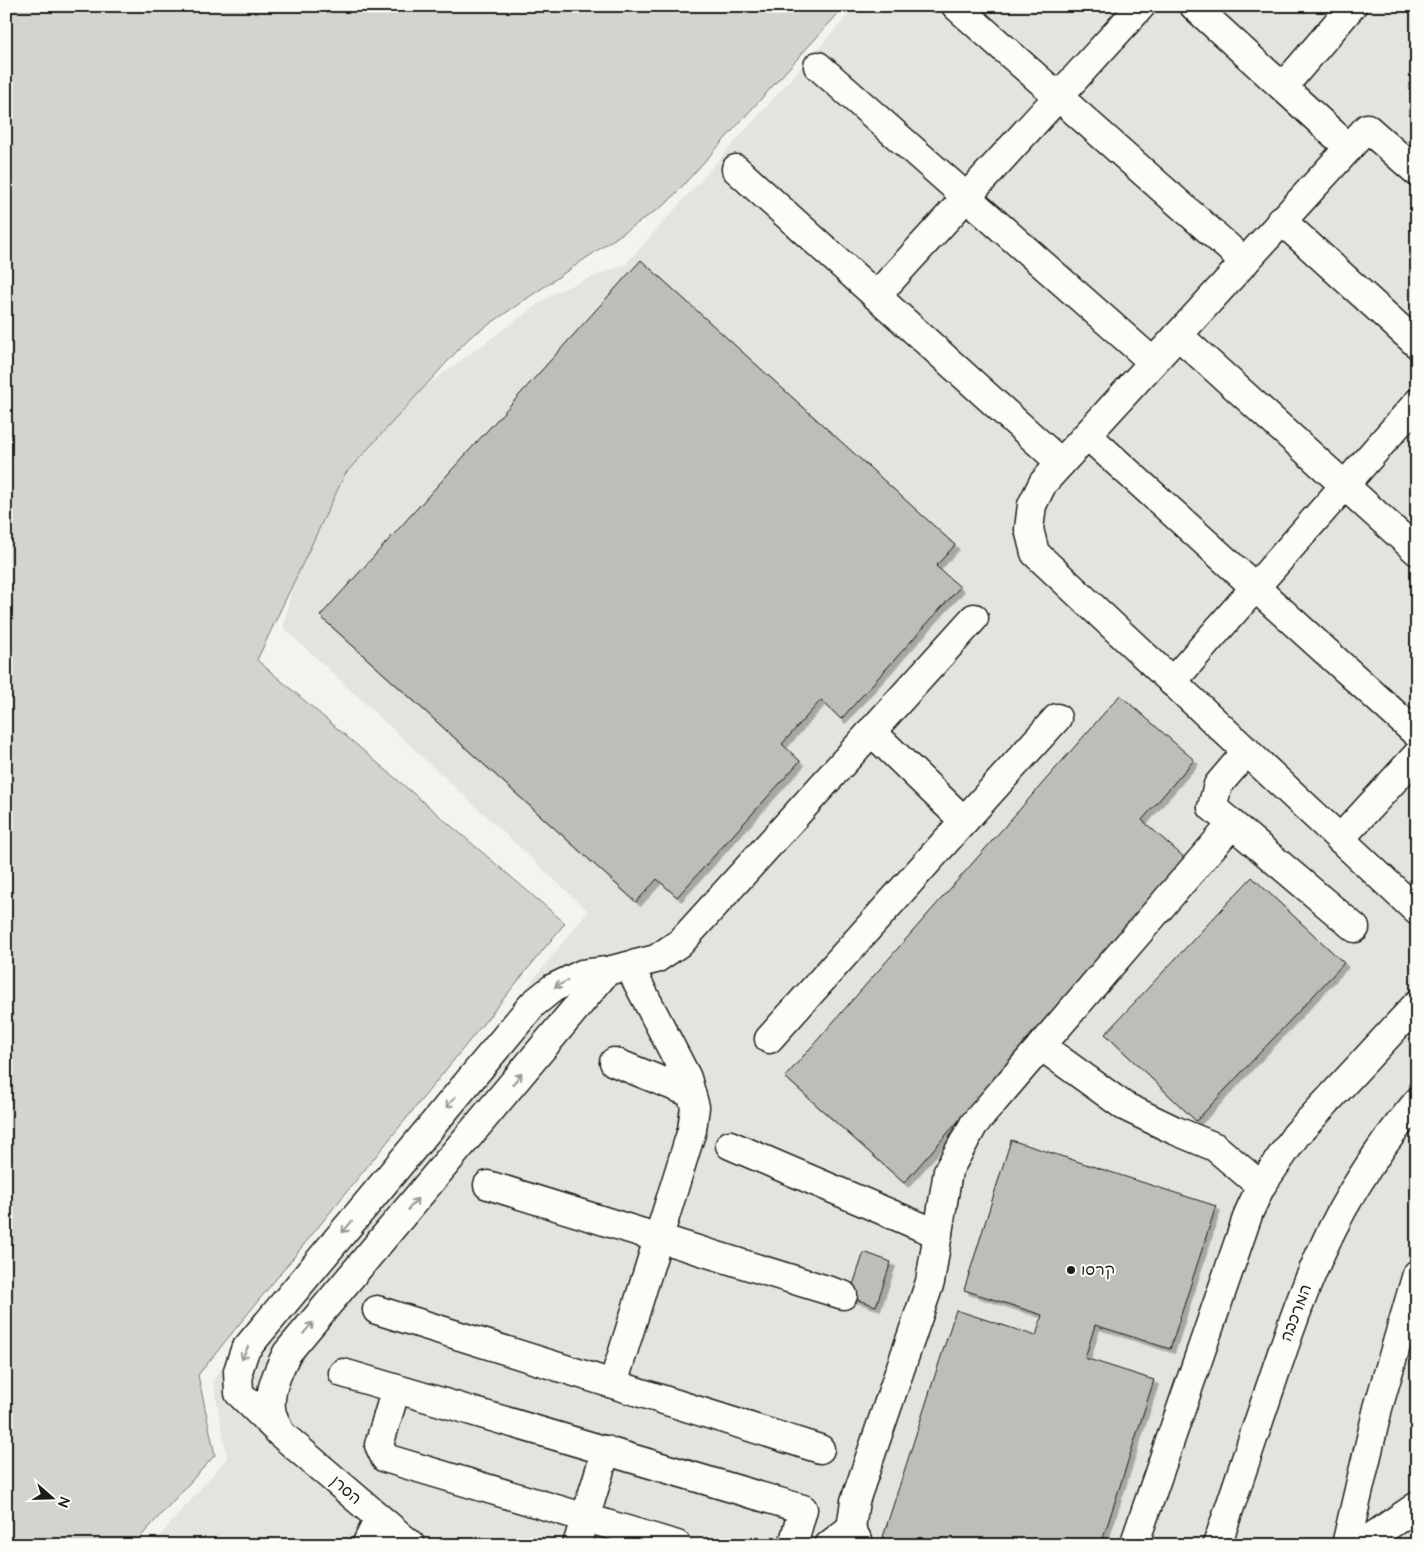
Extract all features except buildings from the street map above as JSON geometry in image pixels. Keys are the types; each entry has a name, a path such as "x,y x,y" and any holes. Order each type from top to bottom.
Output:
{"street":[{"path":"956,6 1245,262"},
{"path":"876,296 1141,6"},
{"path":"1194,6 1349,148"},
{"path":"1283,88 1352,6"},
{"path":"818,66 1154,362"},
{"path":"1417,172 1367,128 1043,483 1032,505 1029,529 1036,553 1417,911"},
{"path":"736,169 1061,463"},
{"path":"1282,220 1417,344"},
{"path":"1178,335 1417,551"},
{"path":"1172,682 1417,403"},
{"path":"1087,435 1417,734"},
{"path":"281,1434 272,1414 271,1396 278,1371 287,1353 618,969 656,959 681,942 974,618"},
{"path":"769,1039 1057,718"},
{"path":"871,732 964,821"},
{"path":"1247,751 1218,785 1212,806 1355,928"},
{"path":"1340,838 1417,755"},
{"path":"829,1545 855,1536 855,1501 930,1282 948,1171 974,1124 1232,824"},
{"path":"613,1384 692,1130 695,1107 687,1078 618,969"},
{"name":"הסרן","path":"411,1545 281,1434 238,1393 238,1372 245,1350 533,1004 553,988 582,974 618,969"},
{"path":"1134,1545 1249,1212 1261,1186 1296,1136 1417,1004"},
{"path":"1041,1046 1124,1106 1215,1147 1261,1186"},
{"path":"614,1062 691,1093"},
{"name":"המרכבה","path":"1217,1545 1290,1326 1310,1278 1352,1192 1374,1158 1417,1102"},
{"path":"730,1145 938,1234"},
{"path":"488,1185 843,1295"},
{"path":"1346,1545 1378,1408 1417,1274"},
{"path":"377,1310 820,1449"},
{"path":"342,1373 803,1508 793,1545"},
{"path":"396,1389 379,1445 385,1458 677,1545"},
{"path":"578,1545 606,1450"},
{"path":"1360,1545 1417,1506"},
{"path":"366,1545 379,1519"}],"shaded area":[{"path":"6,6 845,6 667,203 469,338 345,474 257,660 565,923 198,1375 215,1455 133,1545 6,1545"},
{"path":"856,6 1417,6 1417,1545 152,1545 227,1458 213,1380 588,911 283,627 323,461 555,292 626,264"}],"place":[{"name":"קרסו","path":"1071,1270"}]}
